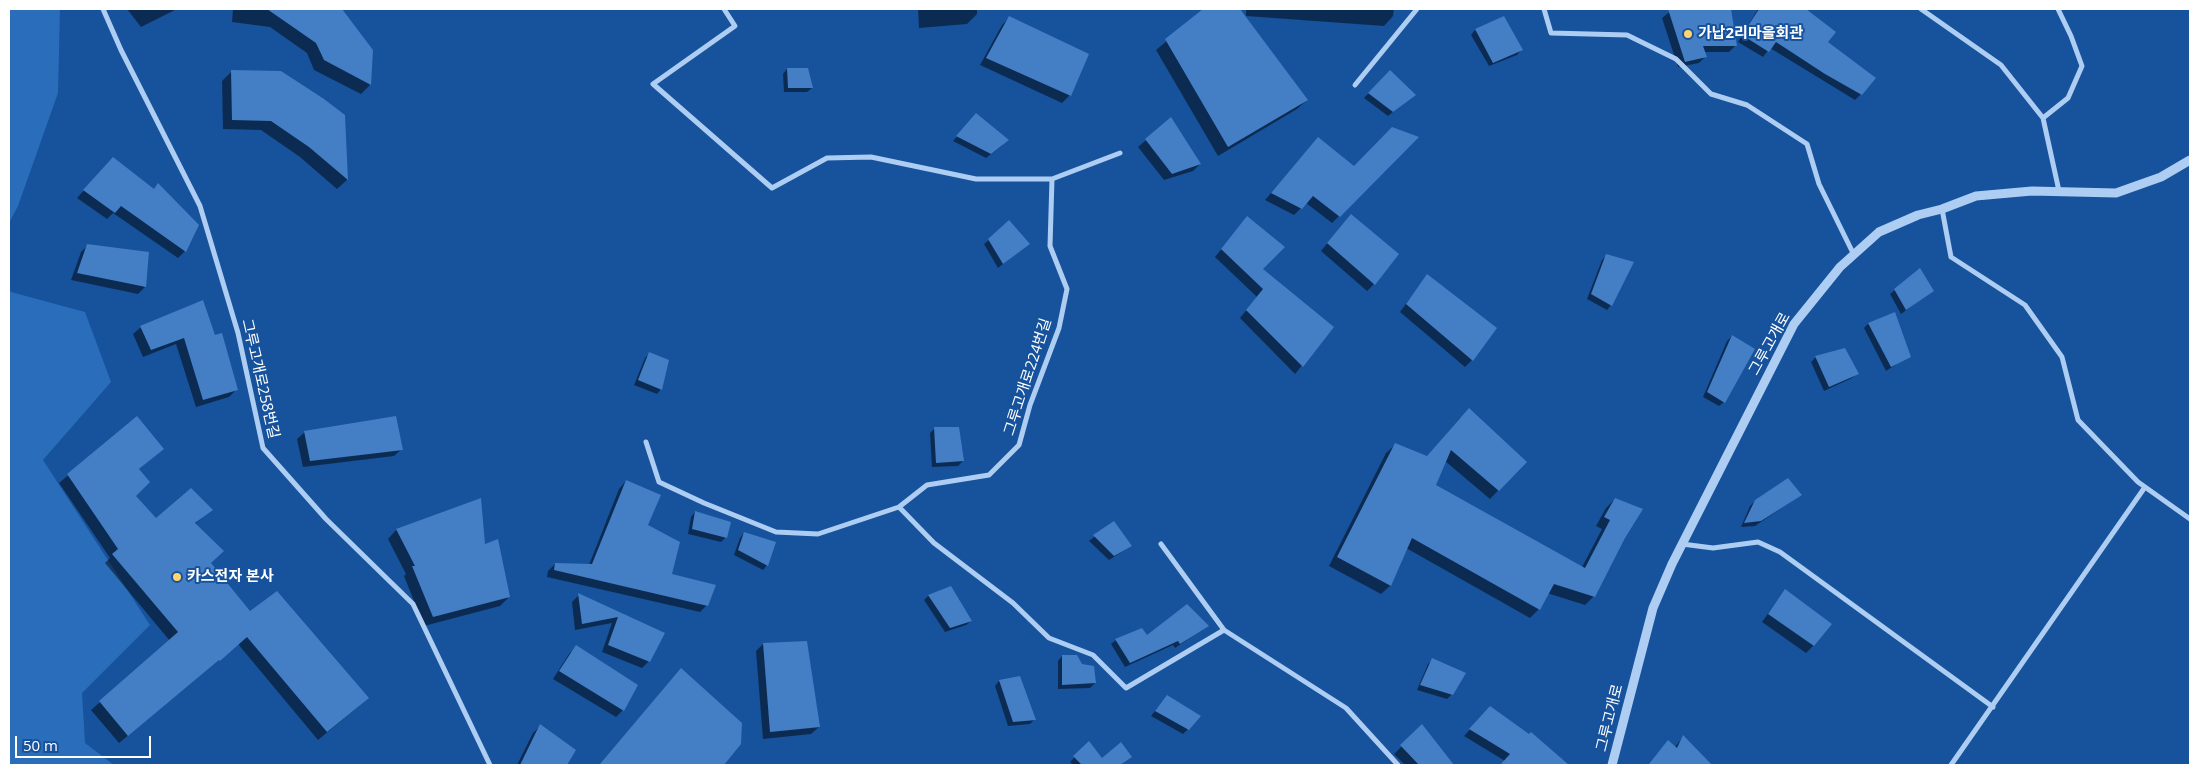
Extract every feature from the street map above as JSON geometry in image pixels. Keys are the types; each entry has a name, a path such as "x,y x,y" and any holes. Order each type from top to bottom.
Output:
{"street":[{"name":"그루고개로258번길","path":"103,9 121,50 200,206 238,333 264,448 326,519 413,604 490,765"},
{"path":"724,9 735,26 653,84 772,188 827,158 871,157 976,179 1052,179 1120,153"},
{"path":"1355,85 1417,9"},
{"path":"1544,9 1551,33 1628,35 1676,59 1711,94 1747,105 1807,144 1819,184 1854,255"},
{"path":"1921,9 2001,65 2042,118 2059,191"},
{"path":"2042,118 2068,98 2082,66 2071,36 2058,9"},
{"name":"그루고개로","path":"1612,765 1654,608 1682,544 1794,324 1840,267 1879,232 1918,215 1942,209 1976,196 2059,191 2116,193 2161,177 2190,160"},
{"name":"그루고개로224번길","path":"646,442 658,482 776,532 818,534 899,507 927,485 989,475 1019,445 1030,405 1059,328 1067,289 1050,246 1052,179"},
{"path":"1942,209 1951,257 2024,305 2062,357 2078,420 2145,488 2190,519"},
{"path":"1951,765 2145,488"},
{"path":"899,507 934,543 1013,603 1049,638 1093,655 1126,688 1224,630"},
{"path":"1682,544 1713,548 1758,542 1780,552 1993,707"},
{"path":"1161,544 1224,630 1346,708 1398,765"}],"shaded area":[{"path":"9,9 60,9 58,93 18,206 9,223"},
{"path":"9,289 11,292 85,312 111,382 43,460 150,625 82,693 85,743 114,765 9,765"}],"building":[{"path":"267,9 342,9 373,50 371,85 324,60 316,43"},
{"path":"1203,9 1240,9 1308,100 1228,147 1165,39"},
{"path":"1668,9 1731,9 1737,46 1703,46 1707,57 1685,62"},
{"path":"1759,9 1806,9 1836,32 1828,42 1876,78 1862,95 1825,74 1776,42 1769,52 1742,35"},
{"path":"1009,16 1089,54 1071,96 986,58"},
{"path":"1504,16 1523,50 1493,63 1475,29"},
{"path":"787,68 808,68 813,88 788,88"},
{"path":"231,70 281,71 345,115 348,180 309,147 271,121 232,120"},
{"path":"1390,70 1416,95 1393,112 1368,93"},
{"path":"976,113 1009,140 991,154 956,136"},
{"path":"1171,117 1201,164 1172,174 1145,139"},
{"path":"1392,127 1419,137 1340,217 1313,196 1302,209 1271,193 1318,137 1354,166"},
{"path":"113,157 154,189 158,183 199,225 186,252 121,206 115,213 83,190"},
{"path":"1351,214 1399,254 1375,285 1327,243"},
{"path":"1247,216 1285,247 1263,269 1334,327 1303,367 1246,310 1263,289 1221,249"},
{"path":"1009,220 1030,244 1003,264 988,239"},
{"path":"87,244 149,252 146,287 77,273"},
{"path":"1606,254 1634,262 1612,306 1591,294"},
{"path":"1920,268 1934,291 1906,310 1894,289"},
{"path":"1427,274 1497,328 1473,361 1406,304"},
{"path":"203,300 215,335 222,333 238,390 203,400 184,338 151,350 140,326"},
{"path":"1895,312 1911,357 1891,367 1868,323"},
{"path":"1732,335 1755,349 1725,403 1707,392"},
{"path":"1845,348 1859,374 1829,387 1815,356"},
{"path":"649,352 669,360 662,390 638,380"},
{"path":"1469,408 1527,462 1499,491 1451,450 1436,485 1585,568 1610,520 1604,517 1615,498 1643,509 1625,538 1595,597 1554,584 1540,610 1412,538 1391,586 1337,557 1395,443 1427,456"},
{"path":"137,416 164,449 139,469 150,482 136,496 156,518 191,488 213,510 195,523 224,551 211,563 250,611 277,591 369,698 327,732 247,637 128,736 99,701 178,632 112,554 118,549 67,474"},
{"path":"396,416 403,450 310,461 304,431"},
{"path":"934,427 959,427 964,461 936,463"},
{"path":"1788,478 1802,495 1761,521 1744,523 1755,500"},
{"path":"626,480 661,495 648,525 680,542 672,574 716,585 708,606 554,570 555,563 592,564"},
{"path":"481,498 485,544 498,539 510,597 433,617 412,566 415,566 396,529"},
{"path":"695,511 731,522 727,538 692,529"},
{"path":"1114,521 1132,546 1114,556 1093,535"},
{"path":"744,532 776,542 768,566 738,550"},
{"path":"951,586 972,621 950,628 928,595"},
{"path":"1785,589 1832,624 1814,646 1768,614"},
{"path":"578,593 665,633 650,662 608,645 618,617 582,624"},
{"path":"1187,604 1209,626 1180,644 1178,641 1130,663 1115,639 1142,628 1147,635"},
{"path":"807,641 820,727 770,732 763,643"},
{"path":"576,645 638,685 624,711 559,671"},
{"path":"1062,655 1077,655 1082,664 1094,666 1096,683 1062,685"},
{"path":"1432,658 1466,673 1453,695 1420,685"},
{"path":"681,668 742,723 741,744 724,765 599,765"},
{"path":"1020,676 1036,720 1013,722 999,680"},
{"path":"1167,695 1201,716 1189,730 1155,711"},
{"path":"1490,706 1529,734 1531,732 1569,765 1500,765 1510,754 1469,729"},
{"path":"540,724 576,750 567,765 520,765"},
{"path":"1422,724 1454,765 1419,765 1400,745"},
{"path":"1683,735 1712,765 1648,765 1668,740 1677,748"},
{"path":"1089,741 1102,758 1121,742 1132,757 1120,765 1082,765 1073,756"}],"place":[{"name":"가납2리마을회관","path":"1688,34"},
{"name":"카스전자 본사","path":"177,577"}]}
